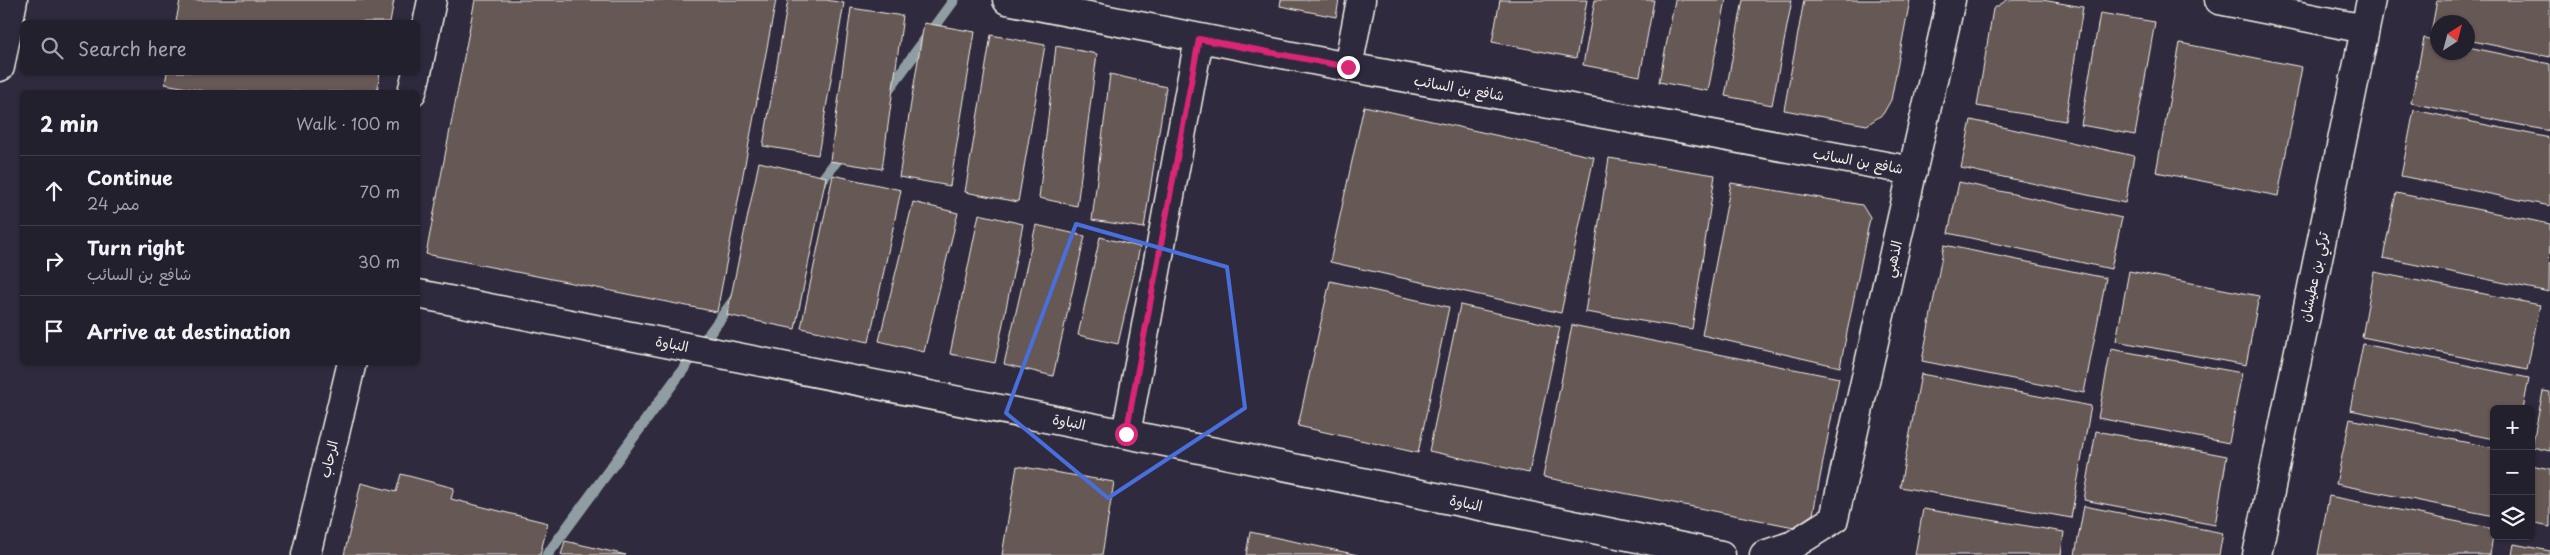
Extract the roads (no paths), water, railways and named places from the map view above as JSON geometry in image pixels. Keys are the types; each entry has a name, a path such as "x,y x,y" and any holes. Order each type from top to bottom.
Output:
{"street":[{"path":"0,67 13,0"},
{"path":"420,58 432,0"},
{"name":"شافع بن السائب","path":"1007,0 1199,39 1913,171"},
{"path":"1348,67 1361,0"},
{"name":"الذهبي","path":"1764,555 1793,545 1834,518 1951,0"},
{"path":"2219,0 2365,29"},
{"name":"تركي بن عطيشان","path":"2257,555 2371,0"},
{"path":"1126,434 1199,39"},
{"path":"412,90 416,75"},
{"name":"النباوة","path":"420,294 1126,434 1721,555"},
{"name":"الرحاب","path":"306,555 351,365"}],"waterway":[{"path":"886,93 954,0"},
{"path":"816,188 844,151"},
{"path":"547,555 737,296"}]}
